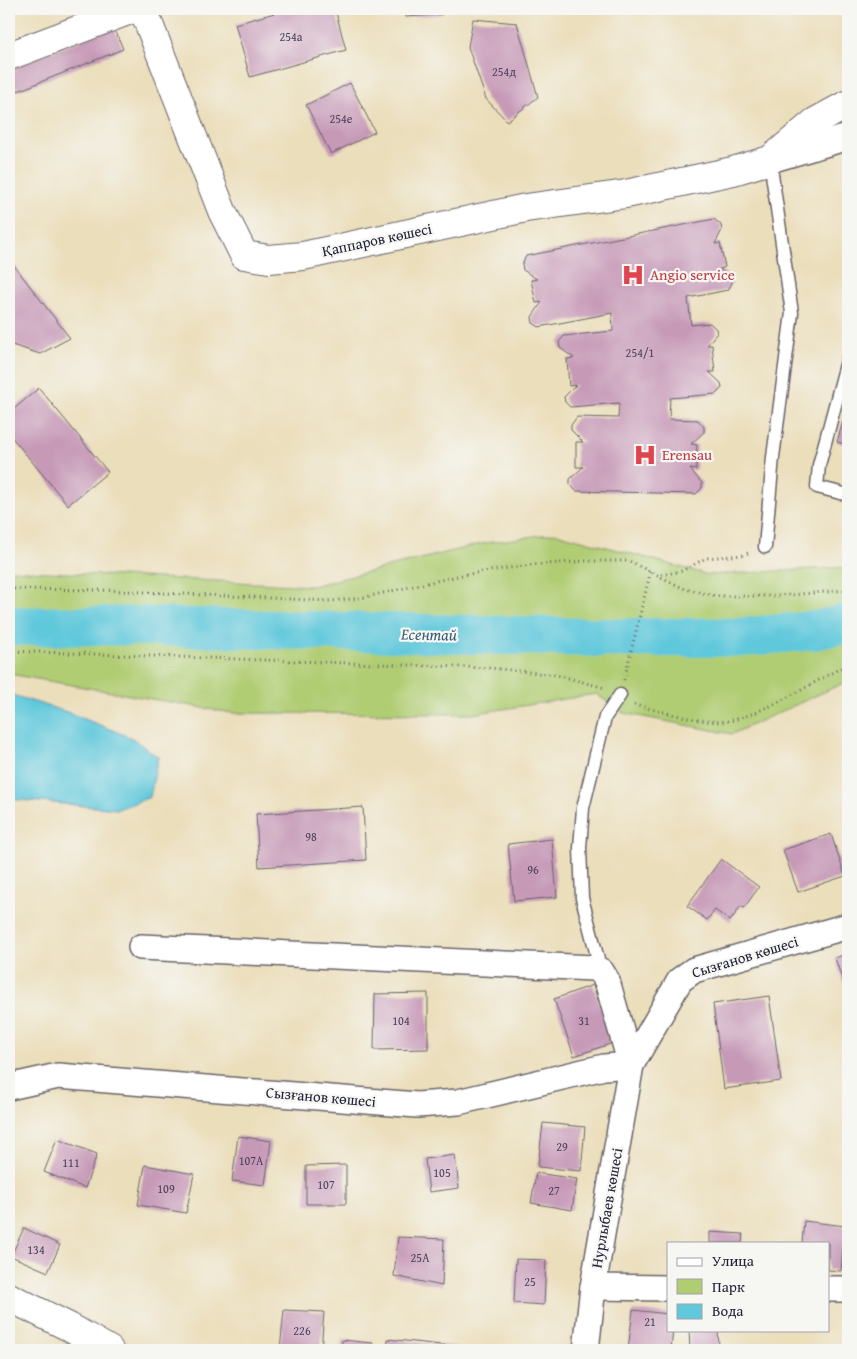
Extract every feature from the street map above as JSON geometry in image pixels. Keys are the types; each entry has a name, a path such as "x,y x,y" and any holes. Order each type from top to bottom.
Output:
{"street":[{"path":"9,56 133,9"},
{"name":"Қаппаров көшесі","path":"143,9 222,211 244,255 269,259 303,256 526,208 626,194 733,171 848,137"},
{"name":"Қаппаров көшесі","path":"770,160 815,122 848,104"},
{"name":"Сызғанов көшесі","path":"9,1087 58,1076 416,1105 458,1102 604,1067 631,1065 680,980 686,974 694,970 848,926"},
{"path":"140,947 593,968 602,971 607,981 631,1065"},
{"name":"Нурлыбаев көшесі","path":"586,1350 593,1287 631,1065"},
{"path":"593,1287 667,1288"},
{"path":"830,1289 848,1289"},
{"path":"9,1297 70,1327 109,1350"}],"lane":[{"path":"765,547 773,457 792,313 770,160"},
{"path":"848,358 819,465 817,487 848,495"},
{"path":"602,971 582,898 580,848 583,808 605,716 620,695"}],"path":[{"path":"661,576 682,571 706,558 743,555 765,547"},
{"path":"9,589 102,590 331,601 361,598 462,575 530,565 629,561 686,589 717,596 778,596 848,590"},
{"path":"627,667 650,570"},
{"path":"9,651 491,668 557,675 595,684 620,695 632,705 710,721 727,721 755,713 848,664"}],"green space":[{"path":"556,533 709,575 848,567 848,681 732,734 623,713 596,694 472,714 232,713 9,674 9,570 312,586 485,543"}],"water":[{"path":"9,694 70,713 132,738 158,757 150,797 118,809 9,799"}],"building":[{"path":"289,9 335,9 346,50 250,77 235,24"},
{"path":"404,9 443,9 443,14 406,17"},
{"path":"473,19 517,23 538,97 507,121 486,99 468,47"},
{"path":"114,27 123,49 18,91 9,69"},
{"path":"350,83 375,132 331,154 306,105"},
{"path":"714,219 721,225 722,230 715,244 720,243 725,267 720,269 731,278 732,283 728,290 688,298 691,325 710,323 716,329 717,333 707,345 712,345 715,372 709,372 721,383 722,388 716,394 670,398 669,419 698,420 704,427 704,432 691,444 697,445 696,470 690,469 702,483 702,488 696,494 576,491 570,484 570,479 583,467 576,467 576,442 583,442 571,430 571,425 577,417 618,418 619,403 570,407 565,402 564,397 576,385 569,386 567,359 574,358 560,348 559,342 564,336 613,331 612,313 539,327 533,323 532,317 542,302 536,303 531,280 537,279 523,270 522,264 526,256"},
{"path":"9,259 70,338 40,354 9,344"},
{"path":"39,388 108,472 68,505 9,434 9,413"},
{"path":"848,404 848,445 837,442"},
{"path":"363,807 366,860 259,867 256,814"},
{"path":"831,834 845,876 798,892 783,850"},
{"path":"552,839 557,897 514,901 508,844"},
{"path":"721,859 759,887 744,908 741,906 730,921 715,910 707,920 687,906"},
{"path":"848,953 848,997 835,958"},
{"path":"593,985 613,1043 574,1056 554,999"},
{"path":"428,993 428,1049 374,1050 375,994"},
{"path":"769,996 781,1081 724,1089 713,1004"},
{"path":"543,1123 585,1127 581,1171 538,1167"},
{"path":"238,1136 271,1141 265,1185 232,1181"},
{"path":"57,1139 97,1154 85,1188 44,1172"},
{"path":"455,1155 459,1188 429,1192 425,1159"},
{"path":"145,1165 194,1174 186,1213 138,1205"},
{"path":"346,1165 346,1204 306,1204 306,1166"},
{"path":"536,1173 577,1179 572,1210 531,1203"},
{"path":"804,1221 845,1226 841,1271 830,1270 830,1242 802,1242"},
{"path":"24,1228 60,1245 48,1272 11,1256"},
{"path":"710,1232 743,1234 742,1242 710,1242"},
{"path":"398,1237 444,1239 442,1286 394,1276"},
{"path":"516,1259 546,1260 544,1305 514,1303"},
{"path":"284,1310 324,1312 321,1350 280,1350"},
{"path":"633,1310 667,1314 667,1332 673,1332 671,1350 628,1350"},
{"path":"689,1332 718,1332 719,1347 690,1349"},
{"path":"388,1339 459,1347 458,1350 387,1350"},
{"path":"342,1340 373,1343 373,1350 341,1350"}],"waterway":[{"name":"Есентай","path":"9,626 133,626 620,638 746,637 817,630 848,623"}],"place":[{"name":"Angio service","path":"633,275"},
{"name":"Erensau","path":"645,455"}]}
